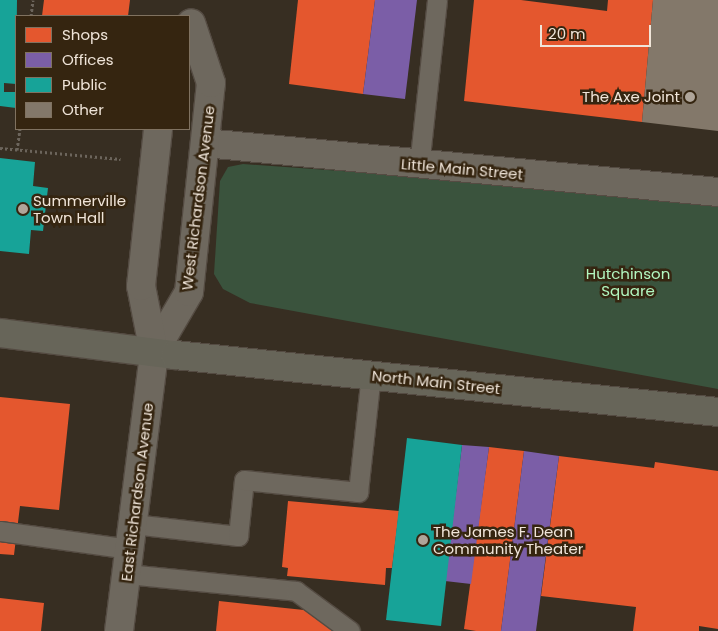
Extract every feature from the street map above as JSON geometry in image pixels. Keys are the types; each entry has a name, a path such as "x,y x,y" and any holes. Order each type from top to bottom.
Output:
{"main road":[{"name":"North Main Street","path":"0,333 154,352 718,412"}],"street":[{"name":"West Richardson Avenue","path":"154,352 189,292 211,84 192,17"},
{"path":"154,352 140,286 158,130"},
{"name":"Little Main Street","path":"205,143 419,166 718,192"},
{"name":"East Richardson Avenue","path":"119,631 154,352"}],"lane":[{"path":"419,166 437,0"},
{"path":"130,549 238,536 244,480 358,492 371,375"},
{"path":"0,531 130,549 296,591 350,631"}],"path":[{"path":"31,15 33,0"},
{"path":"17,150 20,130"},
{"path":"0,148 154,162"}],"green space":[{"name":"Hutchinson Square","path":"243,164 718,198 718,389 250,303 223,289 214,274 220,181 228,167"}],"building: Shops":[{"path":"44,0 130,0 128,15 42,15"},
{"path":"298,0 375,0 363,94 289,84"},
{"path":"474,0 521,0 607,11 608,0 653,0 642,122 464,101"},
{"path":"0,397 70,404 59,510 20,506 14,555 0,554"},
{"path":"489,447 524,451 501,631 476,631 464,629"},
{"path":"559,456 654,468 655,462 718,471 718,629 699,626 699,631 633,631 636,607 541,596"},
{"path":"288,501 399,511 392,568 386,568 385,585 287,576 288,568 282,567"},
{"path":"0,598 44,603 41,631 0,631"},
{"path":"219,601 304,610 343,631 216,631"}],"building: Offices":[{"path":"375,0 417,0 405,99 363,94"},
{"path":"462,445 489,447 471,584 445,581"},
{"path":"524,451 559,456 536,631 501,631"}],"building: Public":[{"path":"0,0 17,0 17,15 15,15 15,84 4,83 4,92 15,92 15,108 0,106"},
{"name":"Summerville Town Hall","path":"0,158 35,162 33,186 48,188 43,231 31,230 29,254 0,251"},
{"name":"The James F. Dean Community Theater","path":"407,438 462,445 441,626 386,620"}],"building: Other":[{"name":"The Axe Joint","path":"653,0 718,0 718,131 642,122"}],"place":[{"name":"The Axe Joint","path":"690,97"},
{"name":"Summerville Town Hall","path":"23,209"},
{"name":"The James F. Dean Community Theater","path":"423,540"}]}
